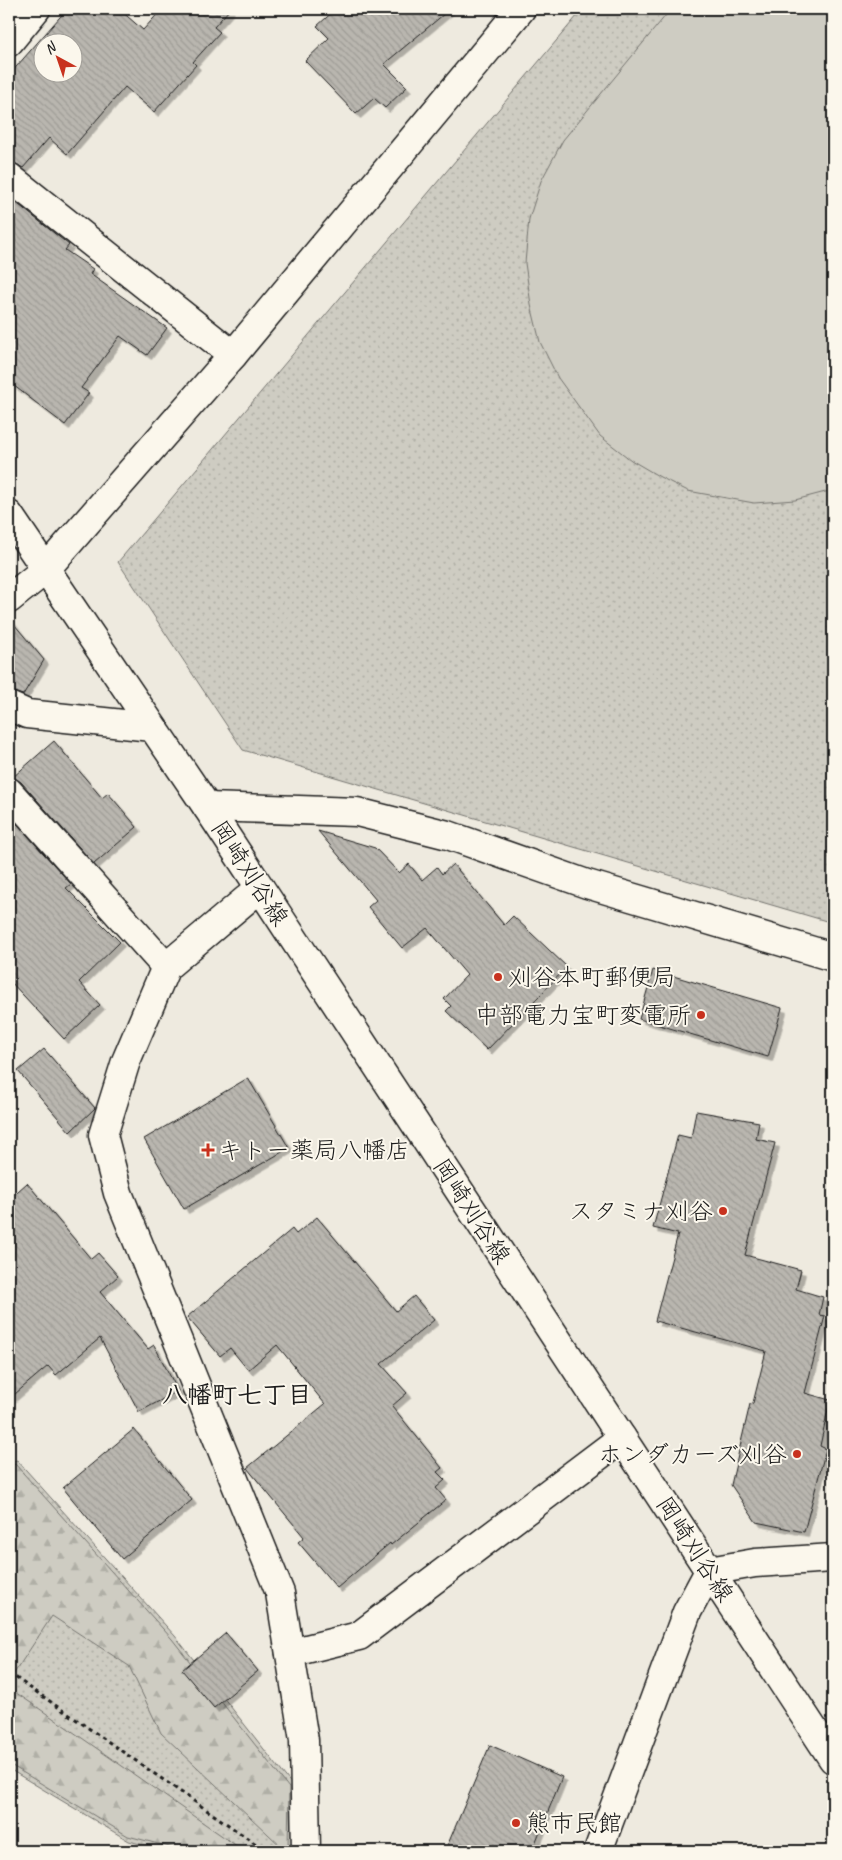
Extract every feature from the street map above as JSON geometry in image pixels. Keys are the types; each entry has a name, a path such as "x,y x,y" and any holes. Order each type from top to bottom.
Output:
{"street":[{"path":"9,42 36,9"},
{"path":"9,598 45,570 233,355 521,9"},
{"path":"9,177 233,355"},
{"name":"岡崎刈谷線","path":"9,515 207,807 833,1759"},
{"path":"9,706 27,714 152,727"},
{"path":"9,792 166,967"},
{"path":"207,807 357,812 448,835 587,884 833,958"},
{"path":"260,888 166,967 126,1061 103,1135 118,1193 280,1593 304,1740 306,1851"},
{"path":"290,1653 359,1636 622,1438"},
{"path":"598,1851 687,1612 709,1571 756,1563 833,1558"}],"path":[{"path":"9,1673 266,1851"}],"green space":[{"path":"583,9 833,9 833,923 243,750 118,562"},
{"path":"671,9 833,9 833,490 795,500 754,503 688,491 660,477 631,460 600,436 558,378 540,342 531,305 525,263 529,219 541,181 563,140"},
{"path":"17,1460 175,1636 300,1795 301,1851 166,1851 129,1841 9,1769 9,1463"},
{"path":"15,1464 172,1639 289,1788 288,1851 161,1733 129,1666 52,1616 9,1681 9,1466"},
{"path":"9,1688 244,1851 185,1851 128,1836 9,1764"}],"building":[{"path":"67,9 119,9 143,30 162,9 230,9 214,27 220,32 193,62 196,65 154,112 125,87 67,154 49,138 23,168 9,162 9,75 32,49 32,82 82,82 82,32 47,32"},
{"path":"336,9 450,9 384,64 407,87 385,108 374,98 356,114 305,61 329,38 317,26"},
{"path":"9,197 69,245 65,250 93,269 90,274 167,328 147,355 120,336 81,388 89,393 65,425 9,382"},
{"path":"9,618 44,660 23,695 9,691"},
{"path":"54,741 102,798 108,793 137,827 94,864 21,782 13,777"},
{"path":"9,815 71,884 66,888 120,942 79,982 100,1005 64,1039 9,980"},
{"path":"318,831 375,848 399,873 409,864 422,880 437,867 442,874 453,864 504,925 513,916 567,967 487,1050 446,1011 451,1006 444,999 467,975 427,928 402,948 368,907 376,900"},
{"path":"653,970 782,1008 768,1057 639,1019"},
{"path":"44,1049 95,1108 70,1132 18,1071"},
{"path":"248,1078 289,1148 184,1209 144,1139"},
{"path":"696,1111 759,1122 756,1139 775,1143 745,1255 801,1270 796,1289 823,1297 819,1315 825,1316 805,1393 830,1400 820,1446 826,1449 804,1532 756,1522 731,1485 750,1404 753,1403 766,1351 655,1321 678,1234 653,1228 678,1135 691,1138"},
{"path":"27,1183 91,1259 98,1253 118,1276 100,1292 148,1349 154,1345 178,1391 139,1412 100,1338 56,1375 48,1366 9,1399 9,1199"},
{"path":"317,1217 396,1311 414,1296 434,1320 381,1364 407,1393 392,1406 442,1468 437,1472 445,1480 436,1488 446,1500 391,1545 390,1543 337,1588 298,1542 304,1537 247,1468 325,1404 277,1345 248,1370 230,1348 220,1356 187,1317 292,1229 296,1234"},
{"path":"134,1429 192,1500 122,1559 63,1488"},
{"path":"226,1633 258,1671 214,1708 182,1670"},
{"path":"490,1745 562,1777 532,1851 445,1851"}],"place":[{"name":"刈谷本町郵便局","path":"498,977"},
{"name":"中部電力宝町変電所","path":"701,1015"},
{"name":"キトー薬局八幡店","path":"208,1150"},
{"name":"スタミナ刈谷","path":"723,1211"},
{"name":"ホンダカーズ刈谷","path":"797,1454"},
{"name":"熊市民館","path":"516,1823"}],"district":[{"name":"八幡町七丁目","path":"237,1395"}]}
